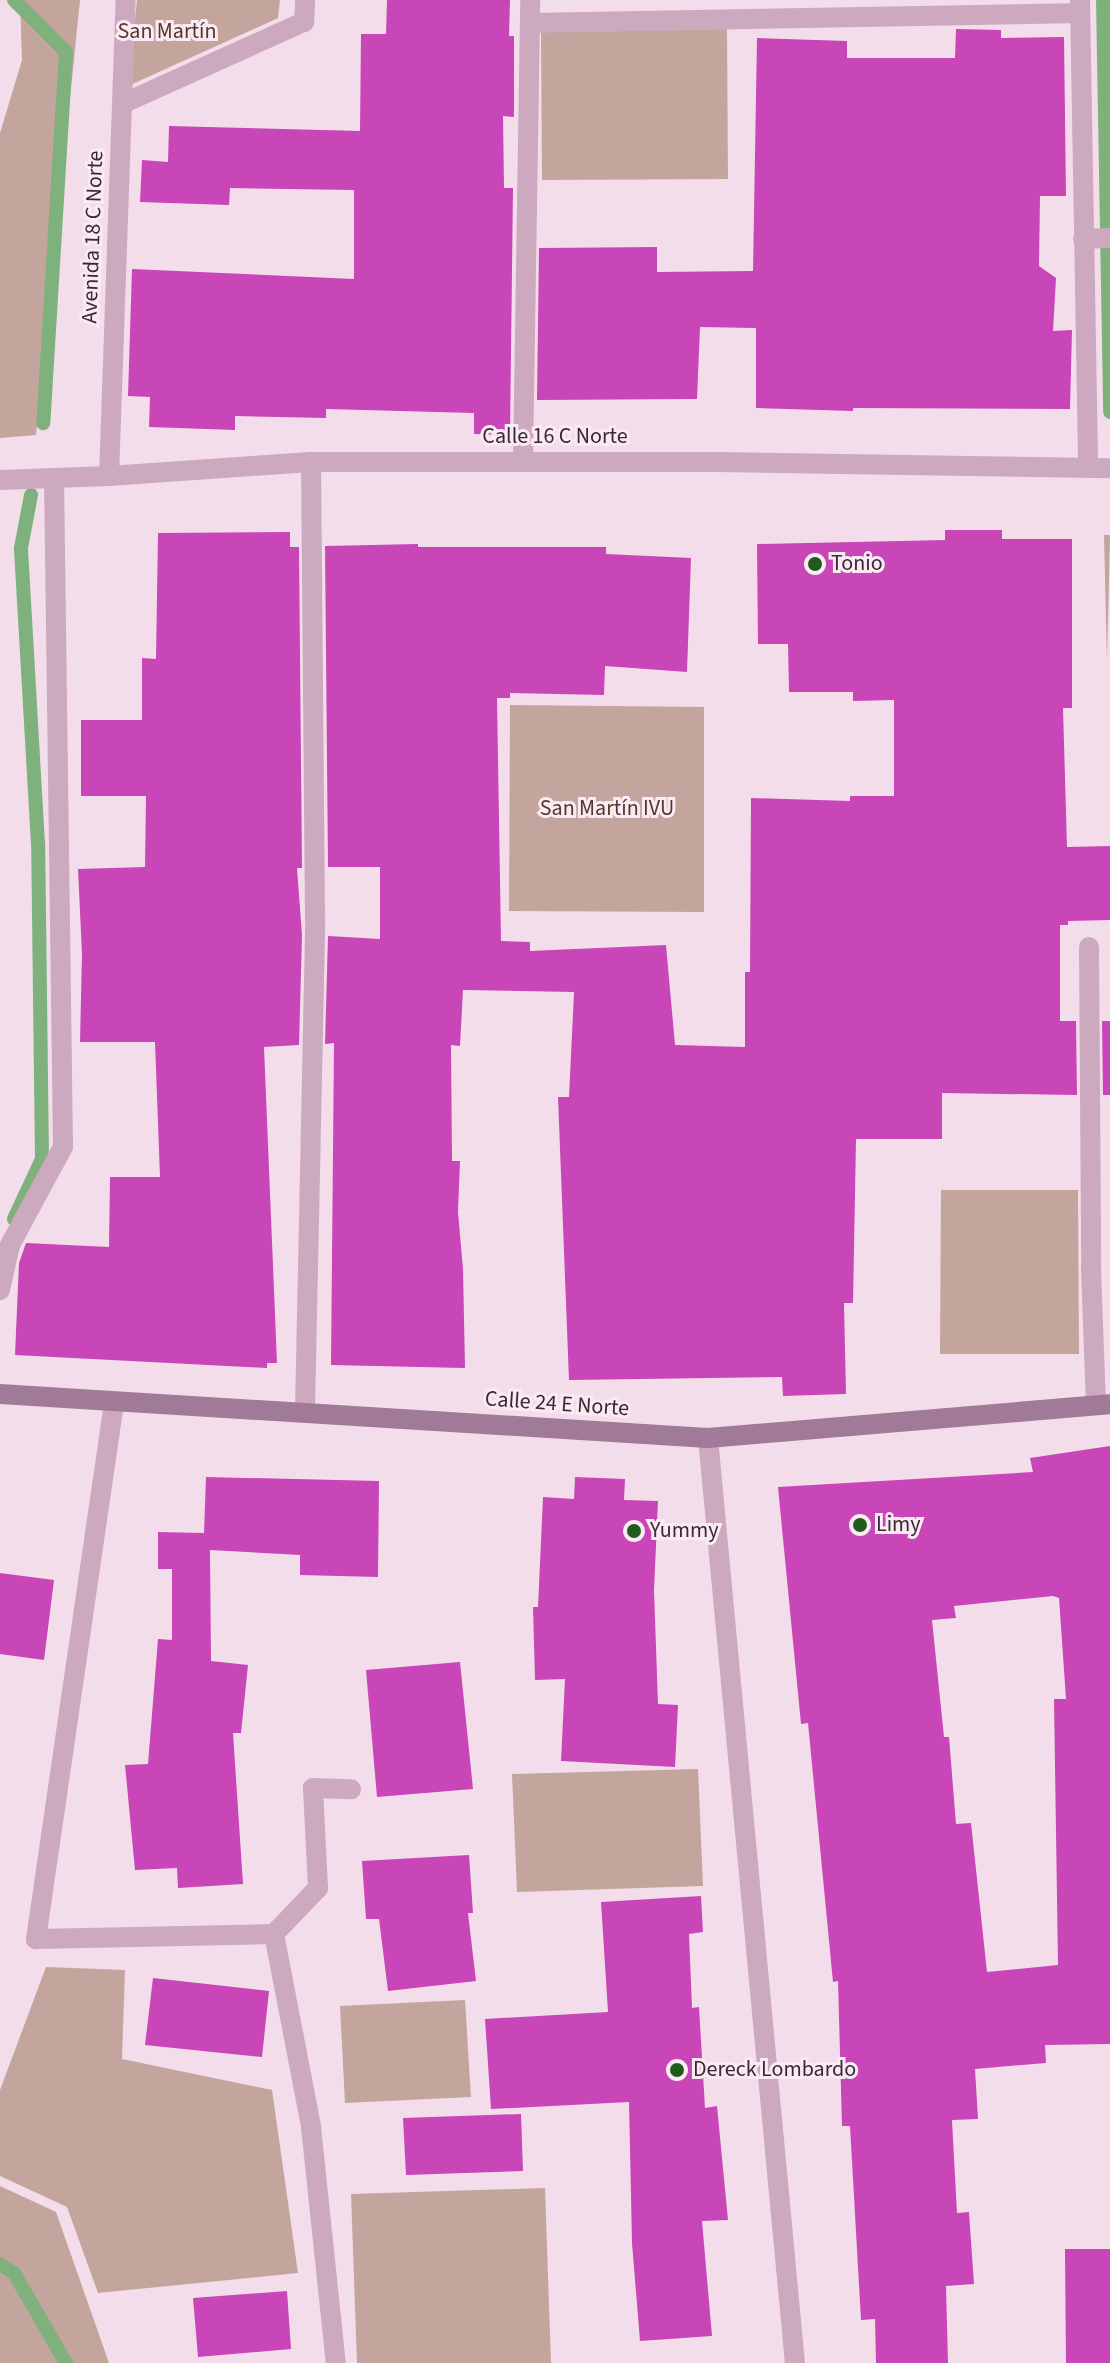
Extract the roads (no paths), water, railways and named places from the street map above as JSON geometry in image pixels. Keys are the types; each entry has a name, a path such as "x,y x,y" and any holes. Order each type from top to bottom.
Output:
{"main road":[{"name":"Calle 24 E Norte","path":"0,1394 708,1438 1103,1404"}],"street":[{"name":"Avenida 18 C Norte","path":"109,476 126,0"},
{"path":"122,104 304,22 305,0"},
{"path":"523,461 530,0"},
{"path":"530,23 1080,7 1088,468"},
{"path":"1085,239 1110,238"},
{"name":"Calle 16 C Norte","path":"0,480 311,462 523,461 1110,468"},
{"path":"305,1411 315,918 311,462"},
{"path":"0,1290 10,1245 63,1147 54,478"},
{"path":"1089,947 1091,1269 1103,1404"},
{"path":"114,1403 36,1939 274,1934 318,1888 313,1788 351,1789"},
{"path":"708,1438 795,2363"},
{"path":"274,1934 311,2127 336,2363"}],"waterway":[{"path":"14,0 66,52 43,423"},
{"path":"1103,0 1110,412"},
{"path":"14,1219 42,1159 38,844 21,548 31,495"},
{"path":"0,2264 14,2273 66,2363"}],"place":[{"name":"Tonio","path":"815,564"},
{"name":"Limy","path":"860,1525"},
{"name":"Yummy","path":"634,1531"},
{"name":"Dereck Lombardo","path":"677,2070"}],"park label":[{"name":"San Martín","path":"167,32"},
{"name":"San Martín IVU","path":"607,809"}]}
